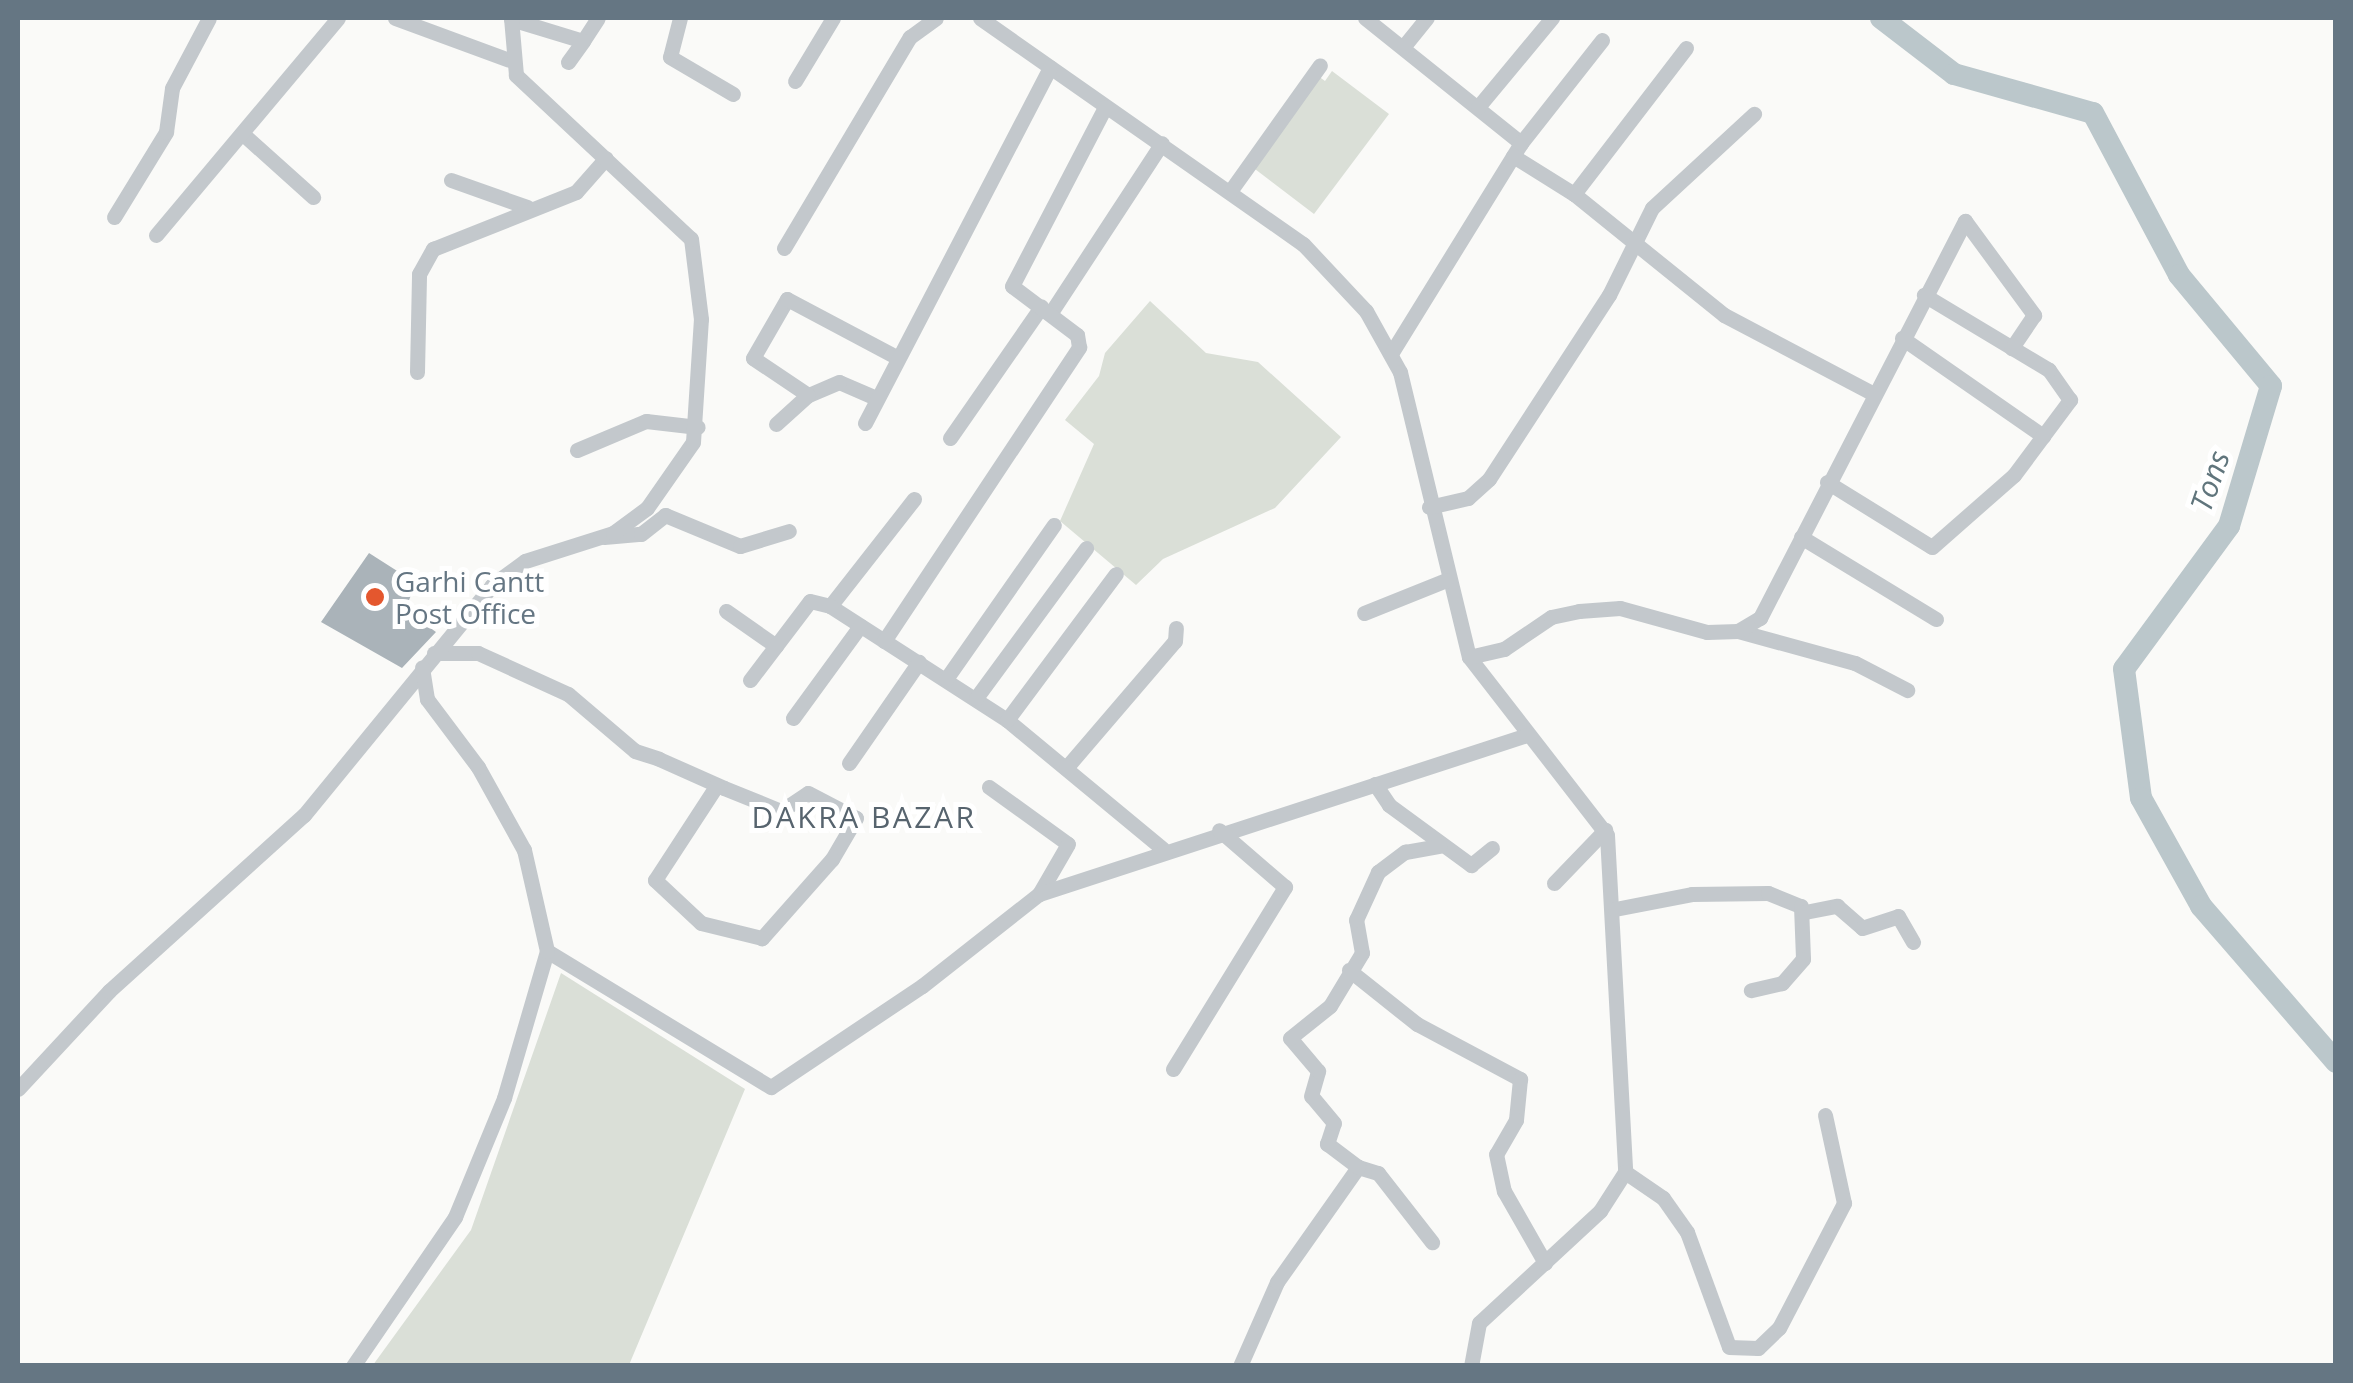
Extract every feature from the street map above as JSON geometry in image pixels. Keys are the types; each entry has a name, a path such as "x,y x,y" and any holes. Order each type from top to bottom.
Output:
{"street":[{"path":"114,217 166,132 172,88 208,18"},
{"path":"156,235 338,18"},
{"path":"395,18 509,60"},
{"path":"582,41 511,18 509,60 528,90 691,240 701,319 698,427 647,508 600,537"},
{"path":"568,62 598,18"},
{"path":"680,18 670,57 733,94"},
{"path":"796,81 833,18"},
{"path":"784,248 910,37 936,18"},
{"path":"980,18 1231,190 1337,276 1392,352 1446,580 1469,657 1605,830 1616,909 1625,1172 1600,1211 1479,1323 1471,1366"},
{"path":"1365,18 1478,108 1517,150 1574,194 1632,247 1724,315 1872,393"},
{"path":"1404,46 1428,18"},
{"path":"1478,108 1552,18"},
{"path":"1392,352 1517,150 1602,40"},
{"path":"1574,194 1686,48"},
{"path":"1231,190 1320,65"},
{"path":"865,423 1050,67"},
{"path":"884,641 1077,352 1077,334 1017,292 1013,279 1106,106"},
{"path":"1430,506 1468,498 1489,479 1652,208 1754,114"},
{"path":"244,134 313,197"},
{"path":"950,438 1046,310 1162,144"},
{"path":"417,372 424,259 527,207 576,192 606,158"},
{"path":"452,180 527,207"},
{"path":"1738,631 1766,610 1872,393 1969,221 2034,314 2012,348"},
{"path":"1826,482 1932,547 2014,474 2043,436 2068,392 2060,378 1924,295"},
{"path":"808,395 753,358 787,299 896,357"},
{"path":"1902,338 2043,436"},
{"path":"776,424 808,395 839,382 876,398"},
{"path":"577,450 646,421 698,427"},
{"path":"830,606 914,499"},
{"path":"18,1089 108,991 304,815 360,754 434,653 525,561 600,537 641,534 664,515 740,546 790,531"},
{"path":"946,679 1054,525"},
{"path":"1800,536 1936,619"},
{"path":"976,698 1086,548"},
{"path":"1007,720 1116,574"},
{"path":"1364,613 1446,580"},
{"path":"750,680 810,601 830,606 1007,720 1163,849"},
{"path":"1469,657 1504,650 1551,618 1620,608 1695,630 1738,631 1855,662 1907,690"},
{"path":"726,612 776,646"},
{"path":"793,718 860,626"},
{"path":"1066,768 1175,641 1176,628"},
{"path":"434,653 478,654 568,694 636,751 782,811 808,793 857,821 762,938 700,924 654,880 717,785"},
{"path":"849,762 919,662"},
{"path":"353,1366 456,1217 504,1098 547,951 524,850 478,767 426,699 422,667"},
{"path":"547,951 772,1087 922,986 1039,894 1219,830 1528,735"},
{"path":"1374,784 1439,846 1474,866 1492,848"},
{"path":"989,786 1068,844 1039,894"},
{"path":"1173,1070 1285,887 1219,830"},
{"path":"1554,883 1605,830"},
{"path":"1432,1242 1386,1181 1326,1144 1334,1124 1311,1096 1318,1072 1289,1041 1330,1006 1365,945 1356,920 1378,872 1405,852 1439,846"},
{"path":"1616,909 1692,894 1768,893 1805,912 1836,906 1862,928 1898,916 1914,942"},
{"path":"1750,990 1782,983 1803,960 1805,912"},
{"path":"1348,970 1417,1024 1524,1084 1496,1154 1504,1191 1545,1262"},
{"path":"1625,1172 1663,1198 1687,1232 1729,1346 1758,1348 1779,1328 1844,1203 1825,1115"},
{"path":"1240,1366 1278,1282 1358,1167"}],"shaded area":[{"path":"1332,71 1389,114 1314,214 1251,166 1318,76 1325,81"},
{"path":"1150,301 1206,353 1258,362 1341,437 1275,508 1163,559 1136,585 1060,521 1094,444 1065,420 1099,376 1105,353"},
{"path":"561,973 745,1089 629,1365 373,1365 471,1230"}],"building":[{"name":"Garhi Cantt Post Office","path":"369,553 416,583 405,610 436,632 402,668 321,622"}],"waterway":[{"name":"Tons","path":"1881,18 1954,74 2093,113 2179,275 2271,386 2229,526 2124,669 2141,798 2201,906 2336,1062"}],"place":[{"name":"Garhi Cantt Post Office","path":"375,597"}],"district":[{"name":"DAKRA BAZAR","path":"864,817"}]}
